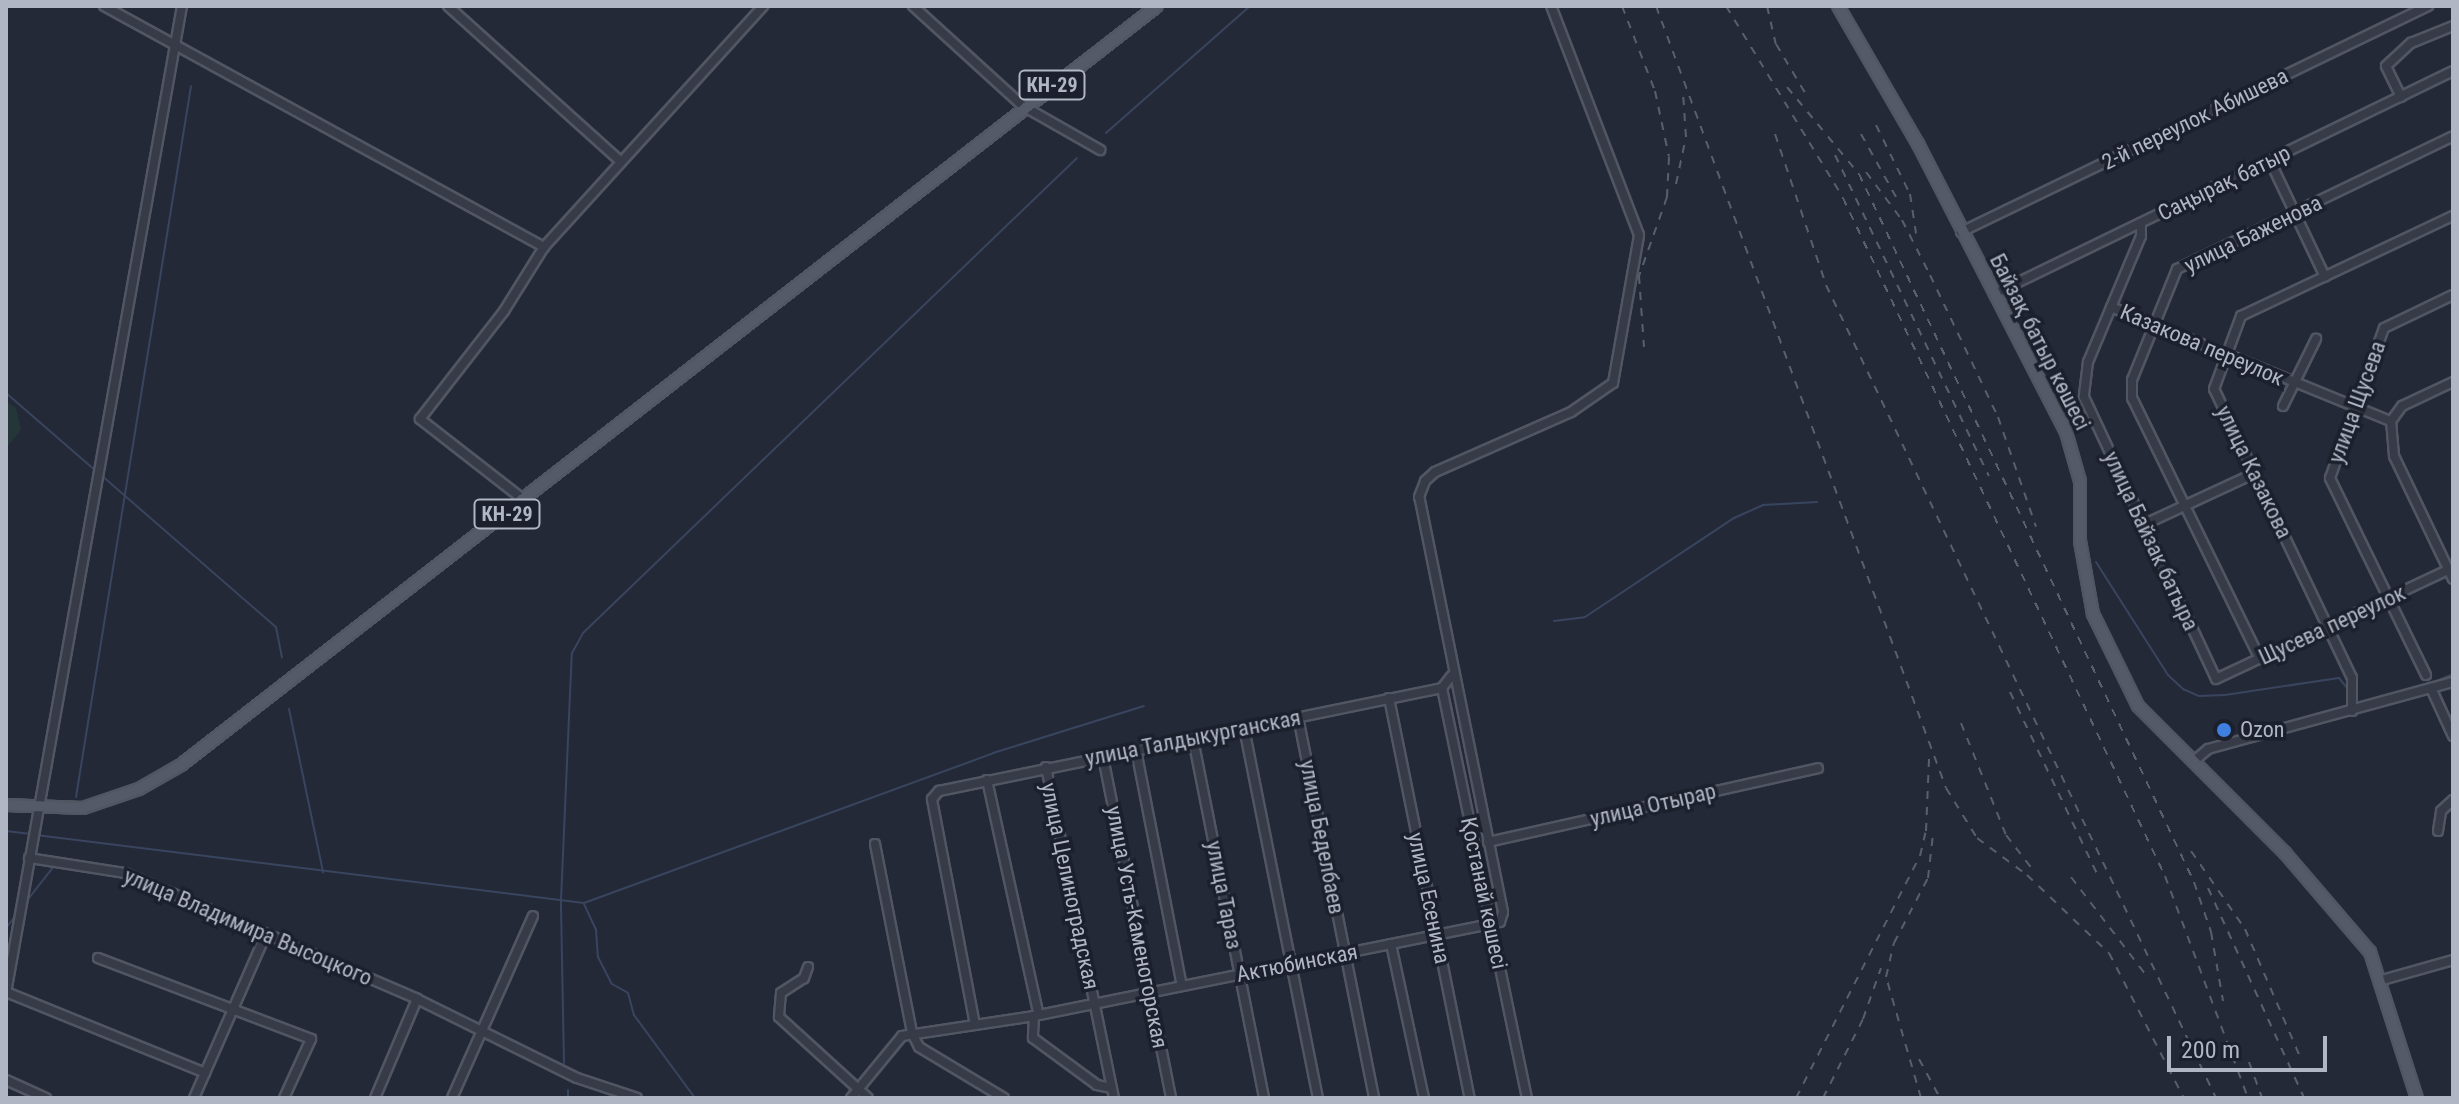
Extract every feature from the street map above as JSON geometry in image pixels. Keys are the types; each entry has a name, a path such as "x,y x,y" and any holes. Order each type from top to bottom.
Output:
{"main road":[{"name":"КН-29","path":"6,805 39,809 83,808 139,789 181,765 952,171 1023,106 1157,6"},
{"name":"Байзақ батыр көшесі","path":"1838,6 1918,144 2066,432 2080,481 2080,541 2093,614 2138,706 2285,853 2370,952 2382,980 2417,1098"}],"street":[{"path":"104,6 544,247"},
{"path":"182,6 6,993 205,1073"},
{"path":"448,6 620,161"},
{"path":"524,500 420,419 504,311 544,247 763,6"},
{"path":"913,6 1023,106 1100,150"},
{"path":"1488,842 1452,675 1419,497 1422,486 1435,472 1608,391 1627,280 1639,251 1639,235 1551,6"},
{"name":"2-й переулок Абишева","path":"1961,232 2428,6"},
{"path":"2401,97 2386,66 2411,43 2453,26"},
{"name":"Саңырақ батыр","path":"1994,294 2453,71"},
{"name":"улица Баженова","path":"2260,659 2132,398 2132,380 2177,269 2453,136"},
{"path":"2270,161 2325,277"},
{"name":"улица Казакова","path":"2352,711 2352,678 2214,389 2223,353 2241,316 2453,216"},
{"name":"улица Байзак батыра","path":"2141,223 2141,236 2088,362 2084,397 2216,679"},
{"name":"улица Щусева","path":"2426,675 2330,478 2384,328 2453,295"},
{"name":"Казакова переулок","path":"2111,307 2391,421"},
{"name":"Казакова переулок","path":"2283,406 2316,339"},
{"path":"2451,575 2394,456 2391,421 2402,406 2453,382"},
{"path":"2143,525 2253,474"},
{"name":"Щусева переулок","path":"2216,679 2389,599 2451,575"},
{"path":"1442,688 1452,675"},
{"path":"2195,760 2208,749 2453,682"},
{"name":"улица Талдыкурганская","path":"975,1025 932,799 939,791 1442,688"},
{"name":"Қостанай көшесі","path":"1442,688 1527,1098"},
{"path":"2431,688 2453,736"},
{"name":"улица Есенина","path":"1389,698 1470,1098"},
{"name":"улица Беделбаев","path":"1298,717 1374,1098"},
{"path":"1244,728 1318,1098"},
{"name":"улица Тараз","path":"1193,739 1264,1098"},
{"path":"1136,750 1182,986"},
{"name":"улица Усть-Каменогорская","path":"1103,757 1171,1098"},
{"name":"улица Целиноградская","path":"1046,767 1114,1098"},
{"name":"улица Отырар","path":"1488,842 1818,768"},
{"path":"987,780 1036,1014 1033,1038 1097,1085 1111,1088"},
{"path":"2438,831 2441,811 2453,800"},
{"name":"Актюбинская","path":"912,1034 1094,1004 1500,922 1503,912 1488,842"},
{"path":"875,844 912,1034 919,1047 1004,1098"},
{"name":"улица Владимира Высоцкого","path":"29,858 125,873 417,999 577,1078 637,1098"},
{"path":"452,1098 533,916"},
{"path":"194,1098 266,934"},
{"path":"1391,944 1424,1098"},
{"path":"98,958 234,1006 311,1039 284,1098"},
{"path":"2382,980 2453,960"},
{"path":"808,967 804,978 781,993 779,1017 868,1098"},
{"path":"375,1098 417,999"},
{"path":"851,1098 902,1036 912,1034"},
{"path":"6,1080 46,1098"}],"shaded area":[{"path":"6,402 16,408 21,430 6,448"}],"waterway":[{"path":"1106,133 1250,6"},
{"path":"76,797 191,86"},
{"path":"564,1063 561,900 572,653 583,633 1077,158"},
{"path":"6,393 96,471"},
{"path":"101,475 276,627 282,657"},
{"path":"1554,621 1585,617 1734,518 1763,505 1817,502"},
{"path":"2096,562 2168,675 2183,689 2199,696 2225,695 2339,678 2348,689"},
{"path":"2425,686 2453,674"},
{"path":"36,835 584,903 993,753 1144,706"},
{"path":"289,709 323,872"},
{"path":"6,831 29,834"},
{"path":"25,903 54,866"},
{"path":"584,904 596,930 598,957 612,984 628,993 634,1015 695,1098"},
{"path":"6,928 16,915"},
{"path":"568,1090 568,1098"}],"railway":[{"path":"1622,6 1655,91 1669,157 1667,197 1639,276 1644,347"},
{"path":"1656,6 1946,788 1977,838 2027,875 2109,953 2184,1098"},
{"path":"1726,6 1843,198 2165,876 2248,1098"},
{"path":"1767,6 1776,44 1807,96"},
{"path":"1787,87 1859,174 2194,882 2211,932 2223,1001"},
{"path":"1676,184 1686,137 1683,93"},
{"path":"1876,125 1910,194 1917,240"},
{"path":"1775,134 1826,285 2216,1098"},
{"path":"1861,134 1896,197"},
{"path":"1835,155 1989,476"},
{"path":"1866,172 1902,220 1930,275 1998,417 2036,527"},
{"path":"2010,692 2098,876"},
{"path":"1961,723 2006,835 2033,870"},
{"path":"1796,1098 1920,856 1926,831 1929,758"},
{"path":"1921,1098 1886,977 1894,943 1928,878 1933,834"},
{"path":"2191,851 2245,929 2300,1057"},
{"path":"2071,877 2149,979"},
{"path":"2208,888 2304,1098"},
{"path":"1823,1098 1863,1019 1881,968"},
{"path":"1919,1059 1940,1098"},
{"path":"2249,1062 2262,1098"}],"place":[{"name":"Ozon","path":"2224,730"}]}
